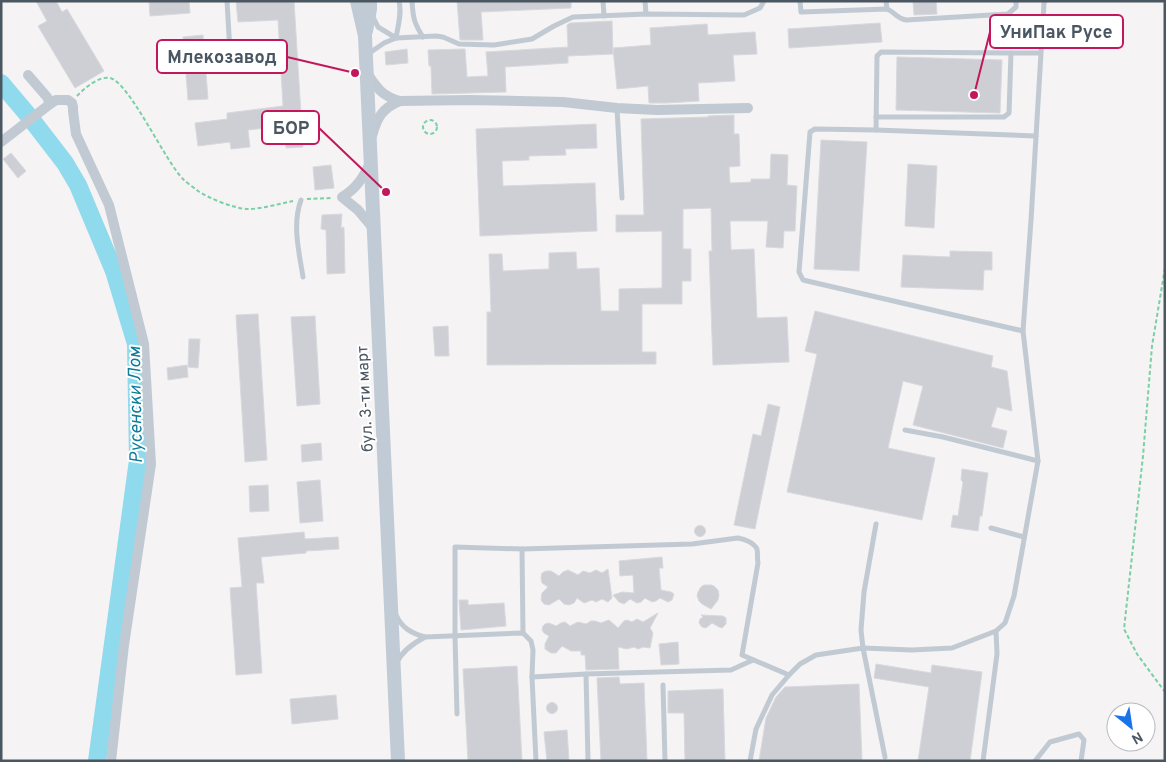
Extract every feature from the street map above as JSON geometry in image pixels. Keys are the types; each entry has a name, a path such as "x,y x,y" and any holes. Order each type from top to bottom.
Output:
{"main road":[{"name":"бул. 3-ти март","path":"357,1 365,36 398,761"},
{"name":"бул. 3-ти март","path":"365,36 370,5"}],"street":[{"path":"366,72 379,90 386,96 400,101 562,102 657,110 748,108"},
{"path":"28,75 47,96 50,104"},
{"path":"1,142 56,100 68,100 72,103 76,134 109,204 144,344 152,464 124,646 111,761"},
{"path":"370,144 375,125 383,111 390,105 400,101"},
{"path":"370,162 358,184 342,197 358,210 374,228"}],"lane":[{"path":"227,1 230,52"},
{"path":"396,38 399,1"},
{"path":"412,1 415,25 423,37"},
{"path":"603,1 604,16"},
{"path":"645,1 646,14"},
{"path":"366,56 384,43 396,38 436,36 459,44 494,44 532,39 573,17 646,14 744,15 760,8 764,1"},
{"path":"800,1 801,12 887,9 892,11 898,18 906,20 1008,14 1016,7 1016,1"},
{"path":"886,1 887,9"},
{"path":"750,761 756,730 772,695 800,664 816,655 863,648 912,650 952,648 996,631 1005,622 1014,596 1038,461 1023,331 1040,53 1045,1"},
{"path":"370,5 378,27 396,38"},
{"path":"876,130 877,56 881,52 1040,53"},
{"path":"876,117 1004,117 1009,113 1011,53"},
{"path":"618,108 622,198"},
{"path":"1023,331 803,280 799,272 810,132 815,129 1036,136"},
{"path":"301,200 297,210 296,225 303,277"},
{"path":"906,430 1038,461"},
{"path":"876,524 864,592 861,630 884,757"},
{"path":"991,528 1024,537"},
{"path":"457,714 455,636 456,547 522,549 692,544 738,538 744,539 757,549 758,563 742,655 789,675"},
{"path":"522,549 523,633"},
{"path":"391,605 400,622 406,628 414,634 425,637 523,633 531,640 533,650 532,677 536,761"},
{"path":"983,761 997,654 996,631"},
{"path":"394,669 400,655 425,637"},
{"path":"532,677 731,670 753,660"},
{"path":"586,674 588,761"},
{"path":"663,685 664,761"},
{"path":"1035,761 1050,742 1079,734 1084,740 1082,761"}],"path":[{"path":"72,103 80,93 102,78 112,79 117,82 130,96 161,148 183,179 199,191 224,203 246,209 311,198 342,197"},
{"path":"430,120 435,122 437,128 434,133 424,131 423,126 425,122 430,120"},
{"path":"1165,268 1152,346 1124,629 1137,654 1165,692"}],"building":[{"path":"36,1 56,1 62,12 67,9 104,71 75,88 38,26 47,21"},
{"path":"149,1 189,1 190,13 150,16"},
{"path":"236,1 294,1 303,147 286,148 285,126 248,130 250,147 231,149 230,142 198,146 195,123 227,119 227,113 283,106 278,20 238,22"},
{"path":"457,1 571,1 571,8 481,12 483,40 460,40"},
{"path":"913,1 936,1 937,14 914,15"},
{"path":"612,21 613,54 568,56 568,63 505,67 506,92 432,94 431,66 429,66 428,50 465,49 467,77 488,76 486,52 568,47 567,25 570,23"},
{"path":"880,23 882,42 789,48 788,29"},
{"path":"707,24 708,35 755,32 757,54 733,55 735,81 698,83 699,101 649,103 648,86 617,89 613,48 651,45 650,28"},
{"path":"203,35 208,99 188,100 183,37"},
{"path":"407,49 408,63 386,65 385,52"},
{"path":"897,57 1002,60 1000,113 896,110"},
{"path":"734,115 734,134 739,134 740,166 729,167 730,183 751,182 751,179 770,179 771,154 788,155 787,185 797,186 795,231 784,231 783,248 766,247 768,221 730,221 731,250 754,249 757,318 787,317 789,362 713,365 709,251 712,251 711,208 683,209 683,249 691,249 691,281 682,281 682,304 642,304 642,352 656,352 656,364 487,365 487,312 491,312 489,254 502,254 503,271 549,269 549,253 576,252 577,269 599,268 601,311 619,311 619,289 662,288 662,231 616,232 616,215 644,215 641,119"},
{"path":"596,124 597,148 565,149 566,155 529,156 529,160 502,161 503,186 595,183 597,231 480,236 476,129"},
{"path":"821,140 867,142 859,271 814,269"},
{"path":"11,153 26,171 18,178 3,159"},
{"path":"908,164 937,166 934,228 905,226"},
{"path":"331,165 334,188 315,190 313,167"},
{"path":"342,214 341,228 344,227 345,273 327,274 326,230 321,229 322,215"},
{"path":"950,251 992,252 992,270 984,270 983,290 901,287 903,255 950,257"},
{"path":"815,311 993,356 991,367 1007,371 1012,411 997,407 991,427 1007,431 1003,448 913,425 923,386 903,381 888,448 935,458 922,520 787,492 817,354 805,351"},
{"path":"258,314 267,460 245,462 236,315"},
{"path":"315,316 320,404 297,406 291,317"},
{"path":"448,326 449,356 435,356 433,327"},
{"path":"189,339 200,339 198,368 188,367"},
{"path":"187,365 188,377 168,380 167,368"},
{"path":"768,404 780,407 755,529 734,525 753,434 761,436"},
{"path":"321,443 322,460 302,462 301,445"},
{"path":"962,469 988,473 978,531 951,527 953,515 958,516 963,482 961,480"},
{"path":"320,480 323,521 300,523 297,482"},
{"path":"268,485 269,511 250,512 249,486"},
{"path":"700,525 706,531 700,537 694,531"},
{"path":"304,532 305,539 338,537 339,549 261,557 264,583 256,583 262,673 236,675 230,588 242,587 238,538"},
{"path":"662,557 663,568 659,568 661,590 674,594 672,600 668,602 660,598 652,602 645,598 637,603 630,599 624,604 619,602 613,595 622,592 634,593 633,575 620,576 619,561"},
{"path":"608,569 612,598 608,602 602,599 596,602 592,600 584,603 577,598 574,603 569,605 564,604 559,599 549,605 544,604 541,600 542,593 548,587 542,583 541,578 542,573 546,571 551,571 559,576 568,570 578,575 583,571 590,573 596,570 602,573"},
{"path":"704,585 714,586 718,590 718,600 711,609 702,604 697,596"},
{"path":"459,600 468,600 468,605 504,603 506,626 461,630"},
{"path":"658,613 650,628 653,633 650,648 643,647 638,649 634,647 627,649 618,647 619,669 586,670 585,655 581,655 581,651 571,651 562,646 556,653 551,653 545,649 549,636 542,630 545,624 549,623 556,626 565,622 570,626 578,622 586,624 591,621 601,623 609,620 618,628 624,621 632,622 637,619 643,622"},
{"path":"701,615 723,616 726,618 726,624 722,628 712,623 706,628 702,627 699,623 703,617"},
{"path":"678,642 679,664 661,665 659,644"},
{"path":"876,664 931,673 932,665 982,672 970,761 918,761 929,687 874,678"},
{"path":"517,666 522,761 468,761 463,669"},
{"path":"619,677 620,684 644,683 647,761 601,761 597,678"},
{"path":"859,684 862,761 759,761 766,718 776,697 785,687"},
{"path":"723,689 725,761 685,761 684,713 668,713 668,691"},
{"path":"336,695 338,719 292,724 290,699"},
{"path":"552,702 558,708 552,714 546,708"},
{"path":"567,730 569,761 547,761 544,732"}],"waterway":[{"name":"Русенски Лом","path":"1,83 65,163 78,185 114,271 136,344 138,460 97,761"}],"place":[{"name":"Млекозавод","path":"355,73"},
{"name":"УниПак Русе","path":"974,95"},
{"name":"БОР","path":"386,192"}]}
